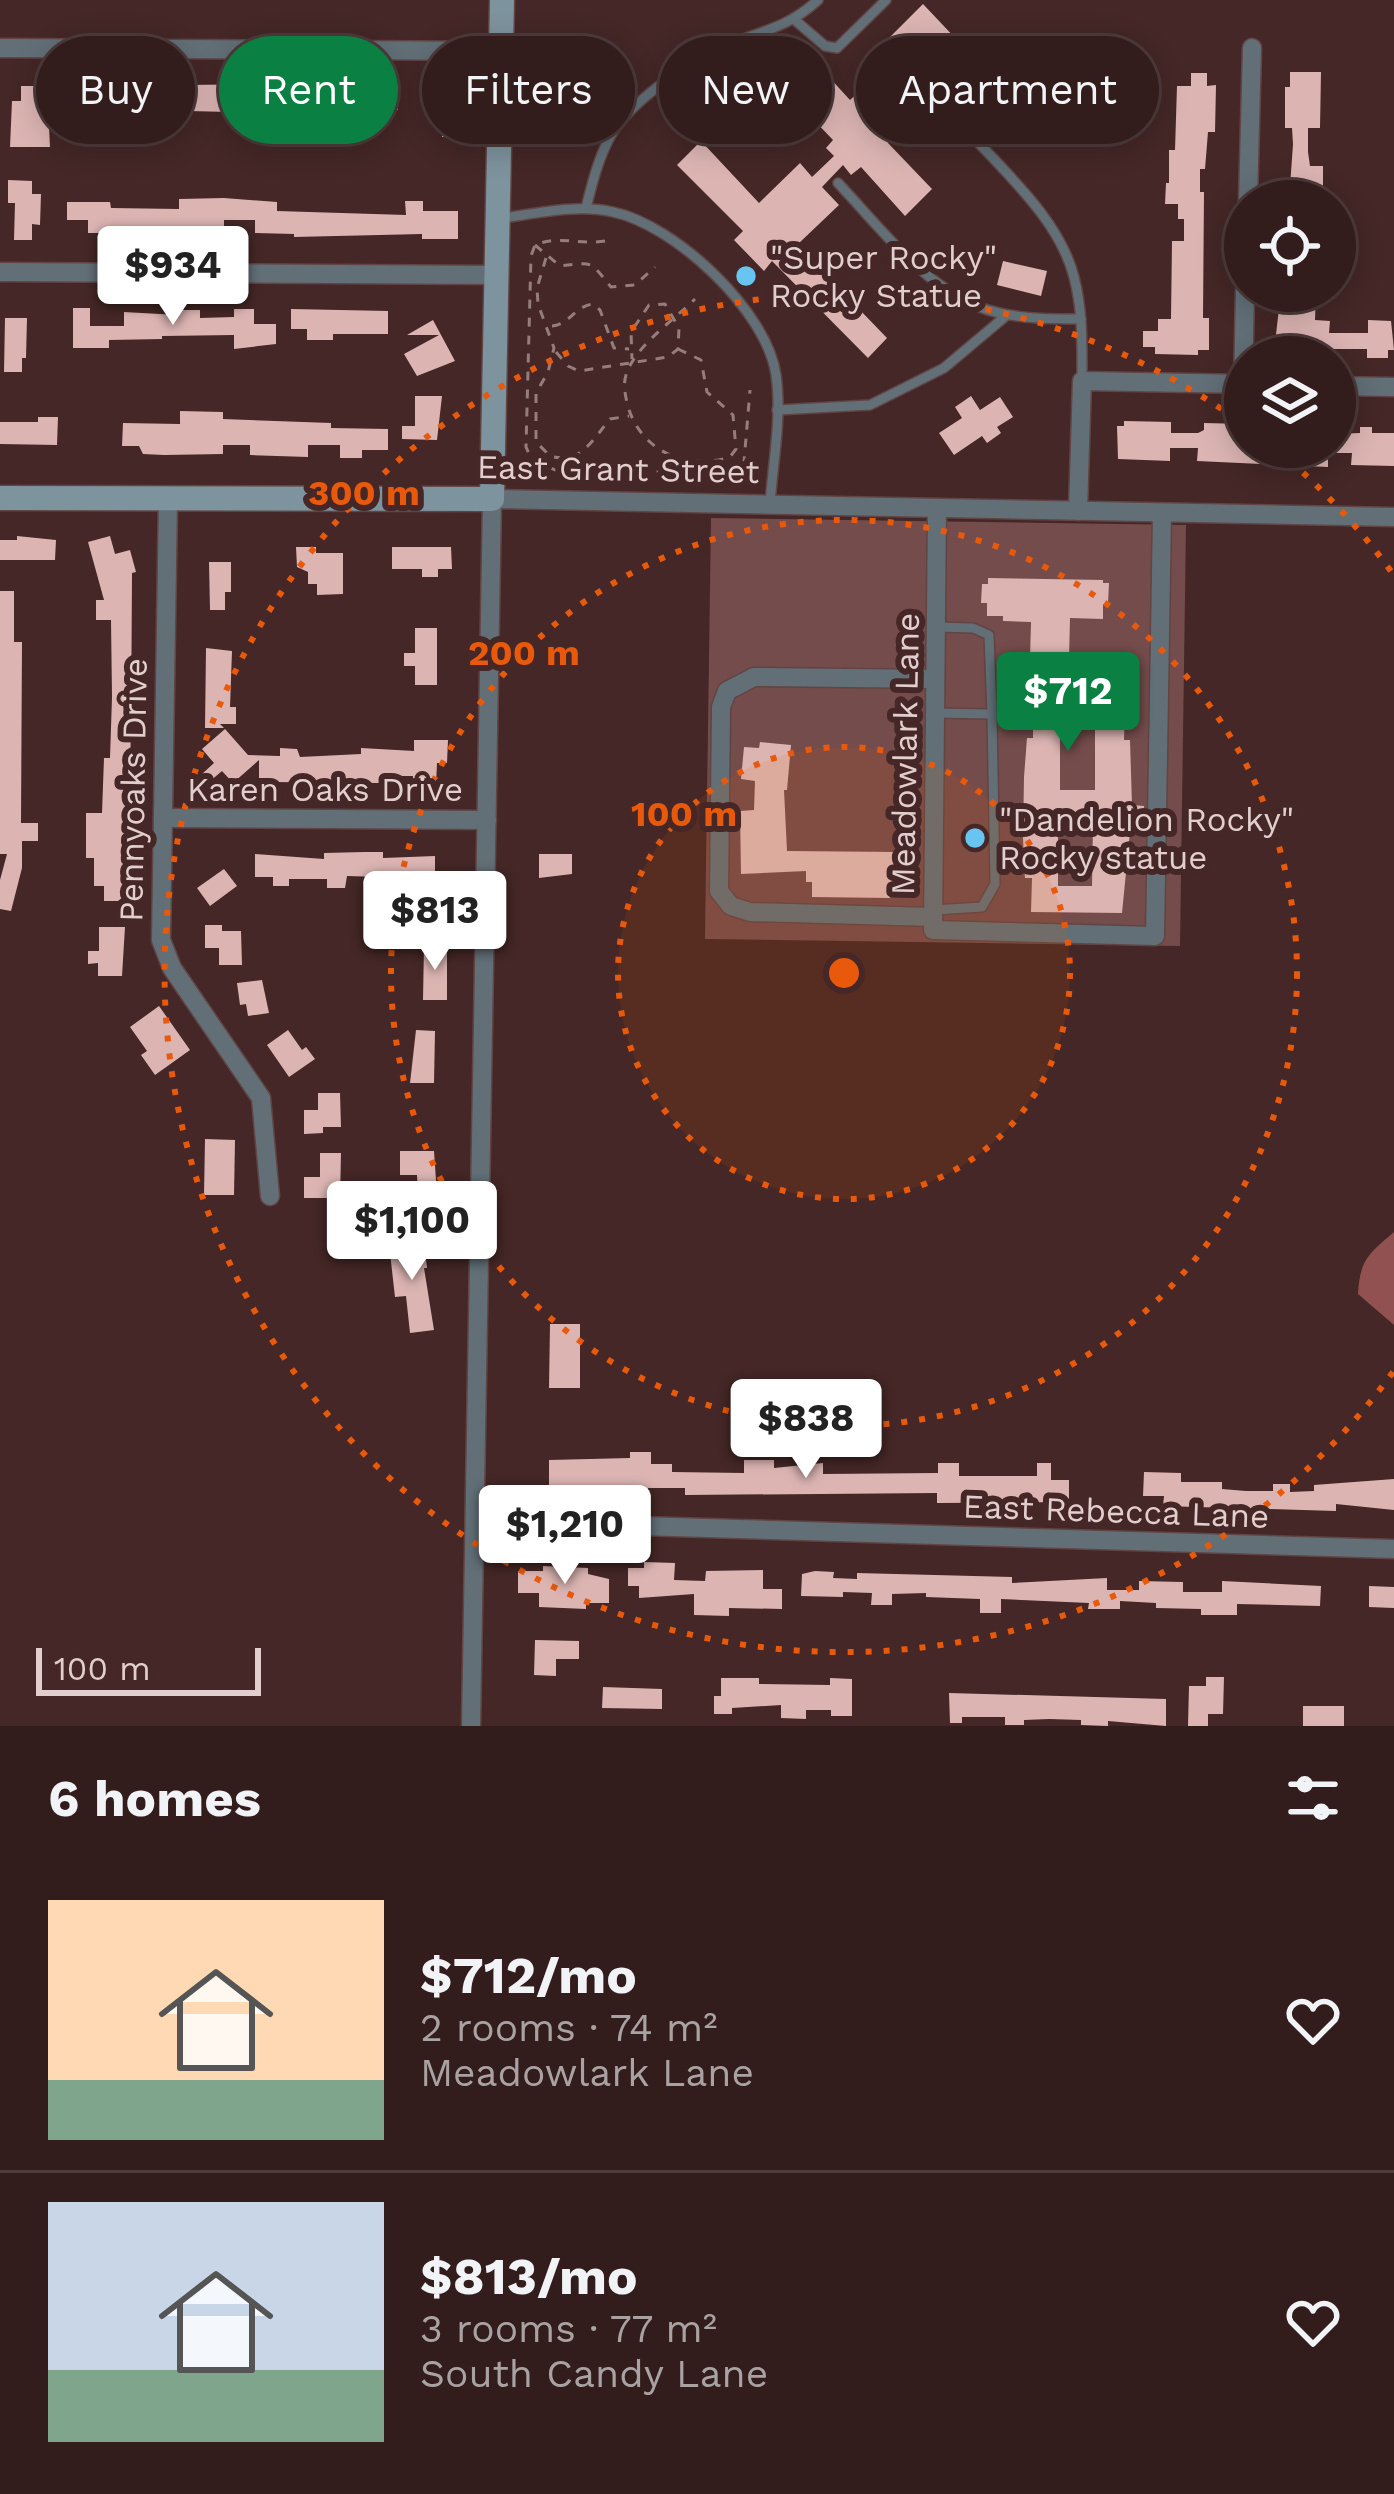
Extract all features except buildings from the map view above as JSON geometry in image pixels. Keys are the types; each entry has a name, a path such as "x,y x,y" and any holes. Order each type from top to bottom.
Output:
{"main road":[{"path":"501,36 502,0"},
{"path":"492,500 499,144"},
{"name":"East Grant Street","path":"0,498 492,500"}],"street":[{"path":"0,48 422,51"},
{"path":"1249,180 1252,48"},
{"path":"0,272 496,275"},
{"path":"1078,511 1082,381 1224,384"},
{"path":"1356,386 1394,387"},
{"name":"Pennyoaks Drive","path":"167,500 161,940 172,968 261,1099 270,1196"},
{"path":"471,1726 492,500"},
{"name":"East Grant Street","path":"492,500 1394,517"},
{"name":"Meadowlark Lane","path":"937,508 933,930 1155,936 1162,513"},
{"path":"933,914 750,912 731,906 719,891 720,753 721,707 727,691 754,677 935,679"},
{"name":"Karen Oaks Drive","path":"163,818 487,820"},
{"name":"East Rebecca Lane","path":"477,1521 1394,1549"}],"lane":[{"path":"586,208 602,156 623,118 666,81 721,47 796,20 818,0"},
{"path":"796,20 824,46 837,48 886,0"},
{"path":"979,144 1031,202 1074,275 1082,381"},
{"path":"838,183 920,267 981,308 1007,315 1081,320"},
{"path":"497,219 586,208 613,212 653,226 729,292 756,326 776,373 770,504"},
{"path":"777,410 870,405 944,368 1007,315"},
{"path":"933,914 982,907 993,892 989,635 973,628 936,627"},
{"path":"935,713 992,714"}],"path":[{"path":"605,241 552,238 535,245 530,256 526,447 530,458 554,470 730,475 742,469 750,389"},
{"path":"535,245 560,266 584,261 595,265 611,287 635,285 655,267"},
{"path":"546,258 538,304 560,358 579,371 668,357 678,349 679,328 664,304 649,305 631,332 632,361"},
{"path":"528,289 537,289"},
{"path":"678,349 701,360 703,383 733,415 737,438 730,458 701,462 655,448 631,416 623,382 632,361 695,299"},
{"path":"548,326 563,324 583,305 593,304 600,310 614,348 631,349"},
{"path":"554,348 535,408 536,442 550,456 571,456 594,442 610,419 631,416"},
{"path":"527,407 535,408"},
{"path":"571,456 572,470"},
{"path":"683,459 683,473"}],"shaded area":[{"path":"711,518 1186,525 1180,946 705,939"},
{"path":"1394,1232 1394,1325 1358,1294 1367,1258"}],"place":[{"name":"\"Super Rocky\" Rocky Statue","path":"746,276"},
{"name":"\"Dandelion Rocky\" Rocky statue","path":"975,838"}]}
